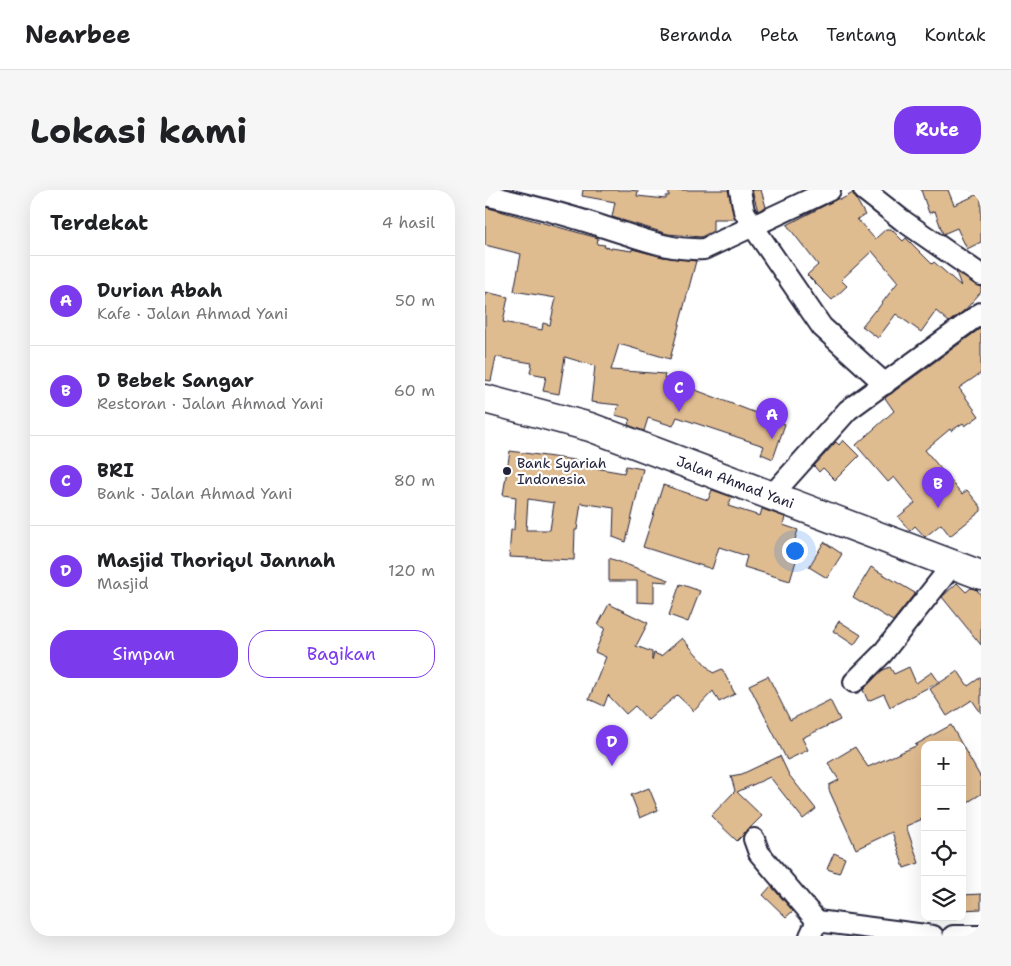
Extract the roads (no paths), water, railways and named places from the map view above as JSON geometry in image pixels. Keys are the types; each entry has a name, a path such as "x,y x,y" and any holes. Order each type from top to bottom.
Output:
{"highway":[{"name":"Jalan Ahmad Yani","path":"485,399 590,427 954,563 981,575"}],"street":[{"path":"740,190 744,211 822,327 885,384"},
{"path":"485,196 541,208 643,241 683,250 704,249 830,190"},
{"path":"864,190 902,220 981,275"},
{"path":"772,495 848,410 981,313"},
{"path":"854,682 882,654 954,563"},
{"path":"754,839 759,852 814,928 933,936"},
{"path":"953,936 981,936"}],"place":[{"name":"BRI","path":"679,412"},
{"name":"Durian Abah","path":"772,439"},
{"name":"Bank Syariah Indonesia","path":"507,471"},
{"name":"D Bebek Sangar","path":"938,508"},
{"name":"Masjid Thoriqul Jannah","path":"612,766"}]}
